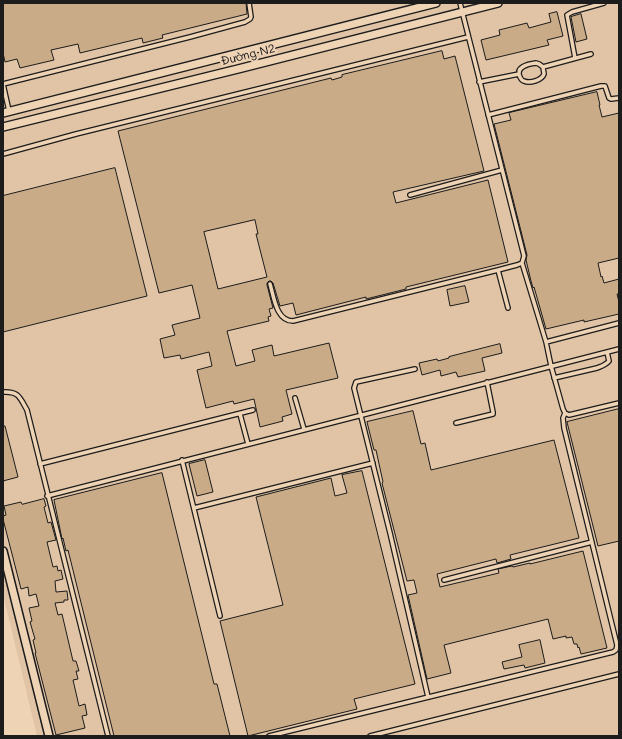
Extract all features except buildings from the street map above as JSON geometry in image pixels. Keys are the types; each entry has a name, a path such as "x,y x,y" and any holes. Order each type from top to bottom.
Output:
{"street":[{"name":"Đường N2","path":"6,112 436,3"},
{"name":"Đường N2","path":"3,126 242,68 498,3"},
{"path":"3,552 49,736"}],"lane":[{"path":"6,112 3,84 168,43 245,22 250,20 251,17 248,3"},
{"path":"269,736 613,652 618,648 564,428 563,418 565,413 522,262 524,256 460,3"},
{"path":"576,58 567,15 572,12 604,3"},
{"path":"3,154 76,134 468,37"},
{"path":"543,67 543,75 538,80 525,82 521,79 519,74 520,68 523,66 536,63 543,67 591,54"},
{"path":"479,82 519,74"},
{"path":"488,115 601,86 604,86 609,98 619,98"},
{"path":"410,195 502,170"},
{"path":"270,284 280,314 286,320 293,321 498,270 517,265 522,262"},
{"path":"498,270 508,308"},
{"path":"546,342 619,323"},
{"path":"47,496 182,460 619,349"},
{"path":"554,378 603,366 609,361 607,352"},
{"path":"415,369 356,382 354,388 390,533 428,697"},
{"path":"456,423 493,414 494,412 487,382"},
{"path":"3,392 9,391 15,393 20,397 27,410 47,496 108,736"},
{"path":"295,398 304,429"},
{"path":"565,413 568,415 619,403"},
{"path":"40,464 253,410"},
{"path":"240,414 248,444"},
{"path":"182,460 220,616"},
{"path":"194,508 373,463"},
{"path":"444,580 592,542"},
{"path":"370,736 619,674"}],"shaded area":[{"path":"3,3 619,3 619,736 37,736 3,594"}]}
